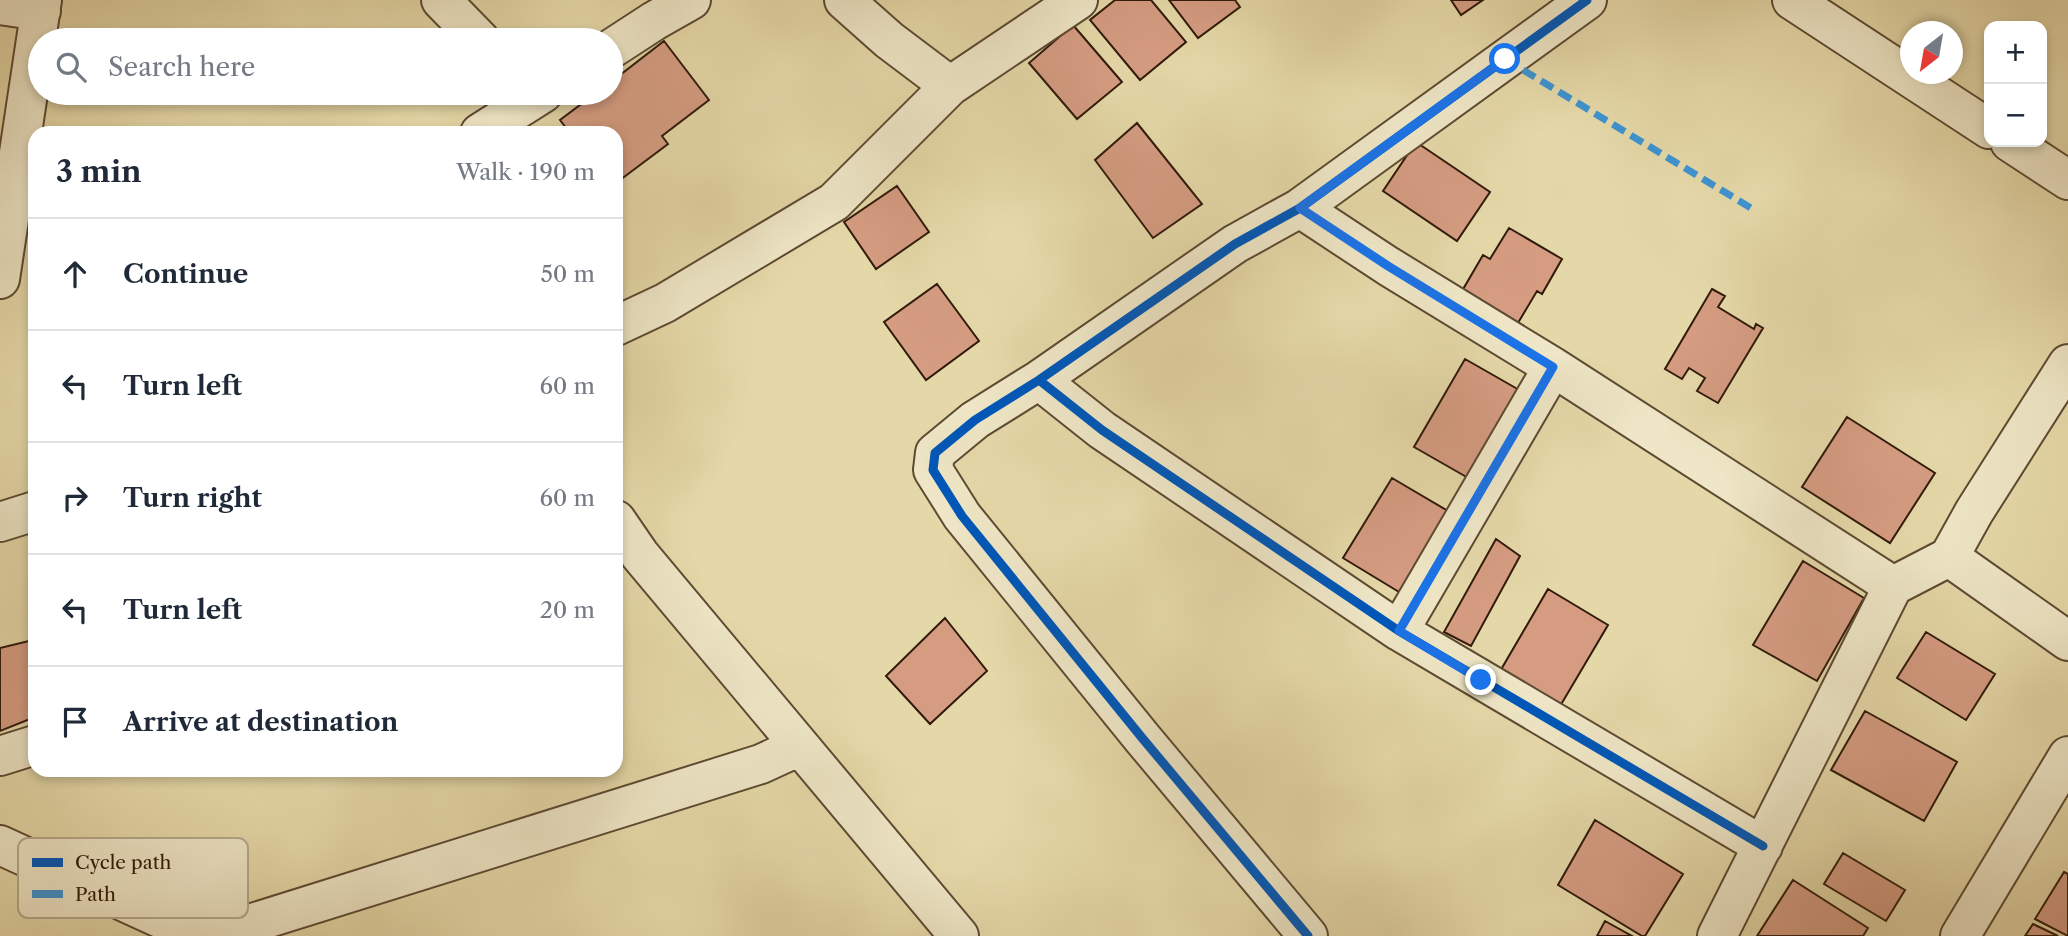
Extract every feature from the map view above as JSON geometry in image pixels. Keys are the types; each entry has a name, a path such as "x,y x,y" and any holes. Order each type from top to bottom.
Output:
{"street":[{"path":"441,0 468,28"},
{"path":"623,41 691,0"},
{"path":"844,0 889,40 950,86"},
{"path":"623,323 665,303 834,202 950,86 1077,0"},
{"path":"1308,936 971,527 933,470 935,453 975,420 1039,380 1235,244 1300,208 1587,0"},
{"path":"1792,0 1984,126"},
{"path":"0,5 41,6 39,28"},
{"path":"13,258 30,105"},
{"path":"490,126 520,105"},
{"path":"2018,147 2068,180"},
{"path":"1300,208 1893,586"},
{"path":"1399,631 1553,367"},
{"path":"1717,936 1893,586 1949,556 1974,512 2067,368"},
{"path":"1039,380 1102,430 1399,631 1763,846"},
{"path":"0,522 28,513"},
{"path":"1949,556 2068,640"},
{"path":"628,560 800,746 959,936"},
{"path":"211,936 761,764 800,746"},
{"path":"0,756 28,747"},
{"path":"1960,936 2068,757"},
{"path":"0,845 18,853"},
{"path":"160,918 199,936"}],"building":[{"path":"1115,0 1151,0 1186,42 1140,80 1090,20"},
{"path":"1169,0 1235,0 1240,7 1198,38"},
{"path":"1451,0 1483,0 1461,15"},
{"path":"1073,25 1122,82 1077,119 1029,63"},
{"path":"664,41 709,100 662,136 668,144 623,178 623,126 565,126 560,120 580,105 623,105 623,73"},
{"path":"1137,123 1202,204 1153,238 1095,160"},
{"path":"1416,142 1490,192 1457,241 1383,191"},
{"path":"897,186 929,232 876,269 844,222"},
{"path":"1509,228 1562,259 1542,294 1537,291 1518,323 1462,291 1483,255 1490,259"},
{"path":"937,284 979,341 926,380 884,322"},
{"path":"1712,289 1725,296 1718,307 1754,329 1756,324 1763,328 1718,403 1697,391 1705,378 1689,368 1682,379 1665,369"},
{"path":"1465,359 1521,391 1470,479 1414,447"},
{"path":"1847,417 1935,473 1890,543 1802,487"},
{"path":"1392,478 1448,511 1399,592 1343,558"},
{"path":"1496,539 1520,556 1471,646 1444,632"},
{"path":"1803,561 1864,598 1817,681 1753,645"},
{"path":"1548,589 1608,625 1559,708 1499,673"},
{"path":"945,618 987,671 930,724 886,676"},
{"path":"1926,632 1995,674 1966,720 1897,678"},
{"path":"28,641 28,720 0,731 0,648"},
{"path":"1865,711 1957,762 1924,821 1831,770"},
{"path":"1595,820 1683,874 1645,936 1558,885"},
{"path":"1843,853 1905,890 1886,921 1824,884"},
{"path":"2064,872 2068,874 2068,936 2035,919"},
{"path":"1793,880 1868,928 1863,936 1757,936"},
{"path":"1605,921 1632,936 1597,936"},
{"path":"2033,924 2058,936 2025,936"}],"marked path":[{"path":"1505,59 1756,211"},
{"path":"1399,631 1553,367"}],"cycle path":[{"path":"1308,936 962,516 933,470 935,453 975,420 1039,380 1235,244 1300,208 1587,0"},
{"path":"1039,380 1102,430 1399,631 1763,846"}],"route":[{"path":"1481,680 1399,631 1553,367 1388,266 1300,208 1505,59"}]}
